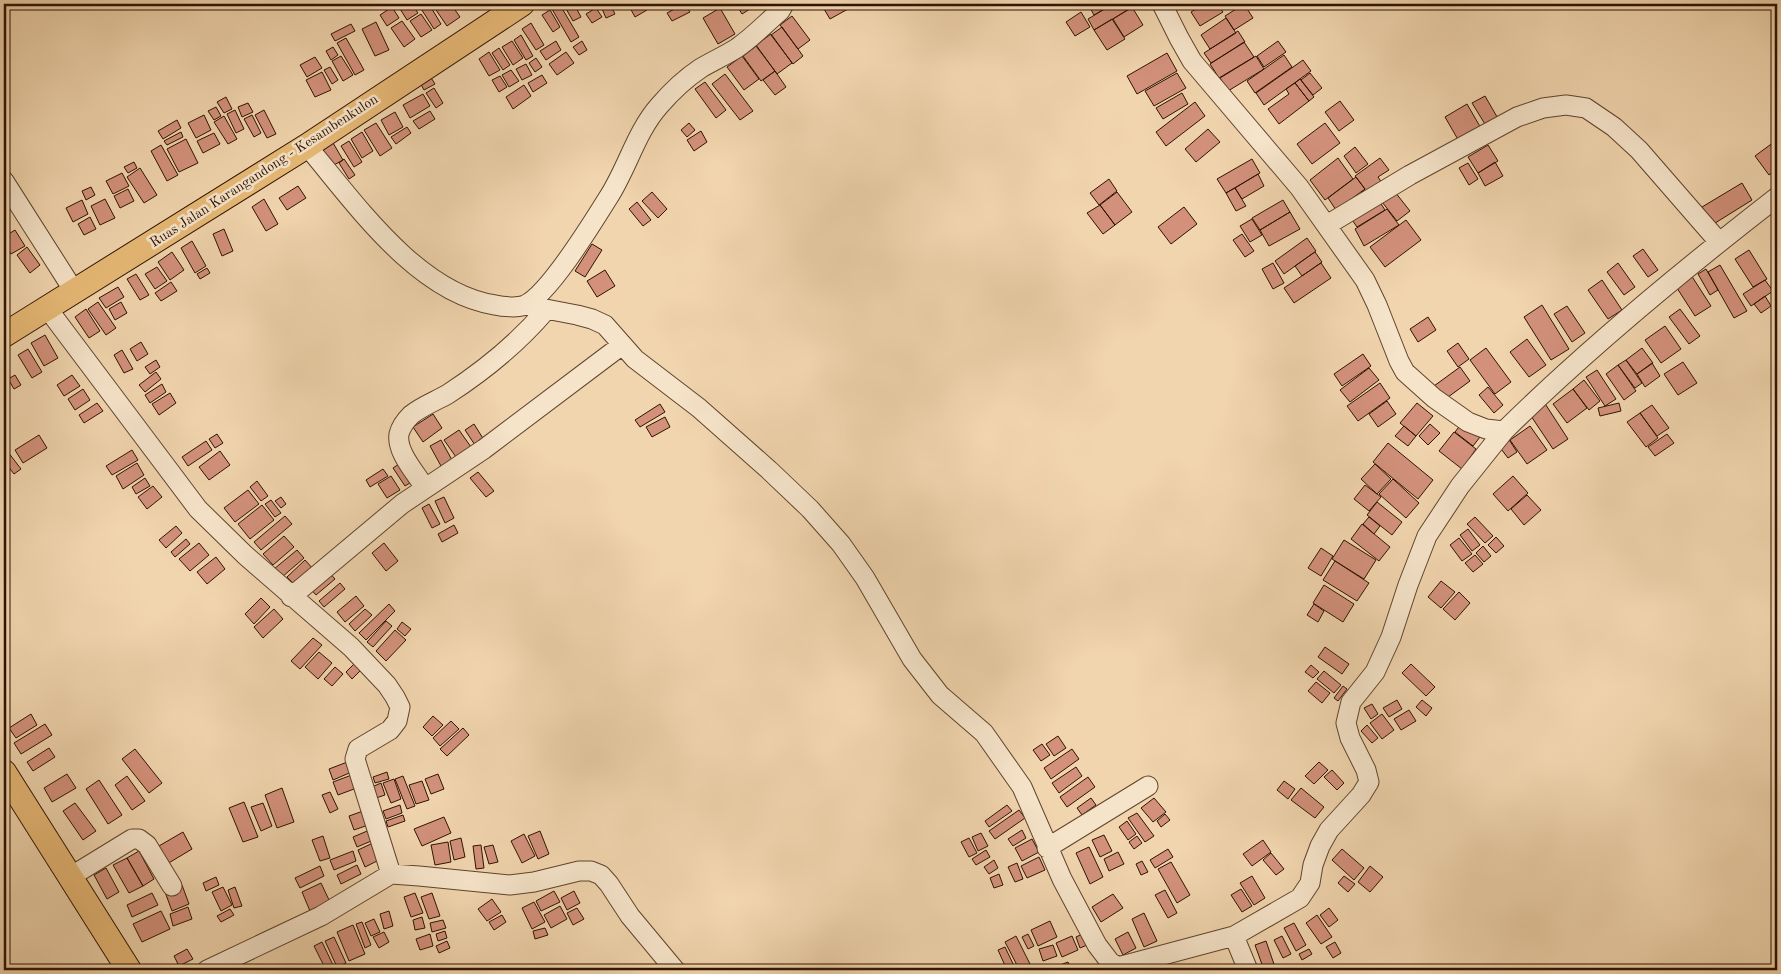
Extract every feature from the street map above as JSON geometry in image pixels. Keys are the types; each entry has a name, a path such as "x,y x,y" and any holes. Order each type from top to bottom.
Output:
{"main road":[{"name":"Ruas Jalan Karangandong - Kesambenkulon","path":"4,335 307,146 522,4"},
{"path":"4,772 129,970"}],"street":[{"path":"525,305 545,288 574,250 610,196 636,142 658,106 688,78 738,47 780,11 784,4"},
{"path":"1162,4 1192,60 1299,187 1365,280 1405,372 1434,398 1468,422 1486,429 1504,431"},
{"path":"1327,225 1427,165 1517,117 1543,108 1566,105 1586,108 1614,127 1639,150 1719,242"},
{"path":"307,146 380,232 399,251 442,286 474,302 501,306 525,305 592,319 604,325 635,359 699,408 810,509 841,544 865,578 912,659 940,695 984,733 1022,787 1047,848 1097,945 1110,962 1118,967 1234,936 1300,898 1310,883 1313,865 1328,830 1361,795 1369,782 1366,770 1350,738 1346,723 1351,702 1375,672 1392,637 1408,585 1427,536 1460,486 1504,431 1545,390 1719,242 1777,197"},
{"path":"4,181 74,291"},
{"path":"48,308 198,509 291,597 351,647 387,685 400,707 397,721 390,730 358,749 355,759 391,874"},
{"path":"425,488 400,445 399,435 406,419 413,413 448,394 510,348 546,310"},
{"path":"291,597 402,504 484,449 622,345"},
{"path":"1047,848 1148,786"},
{"path":"70,877 132,840 139,839 146,845 172,886"},
{"path":"207,970 321,916 391,874 510,885 534,882 579,871 591,871 601,875 630,916 675,970"},
{"path":"1234,936 1248,970"}],"building":[{"path":"397,4 412,4 418,13 407,20"},
{"path":"418,4 429,4 441,24 434,29"},
{"path":"439,4 451,4 460,17 447,26 434,7"},
{"path":"574,4 581,17 573,21 565,7"},
{"path":"600,4 610,4 615,14 606,18"},
{"path":"628,4 643,4 647,10 635,17"},
{"path":"684,4 690,12 672,21 667,13"},
{"path":"736,4 758,4 742,14"},
{"path":"821,4 857,4 830,19"},
{"path":"1088,4 1113,4 1094,15"},
{"path":"1113,4 1131,4 1133,7 1094,30 1088,19"},
{"path":"1204,4 1217,4 1223,12 1200,26 1191,12"},
{"path":"1244,4 1253,18 1234,30 1225,16"},
{"path":"560,5 579,37 571,42 552,9"},
{"path":"392,7 399,18 387,26 380,15"},
{"path":"1132,7 1143,25 1124,37 1113,19"},
{"path":"596,8 602,17 592,23 586,14"},
{"path":"720,8 735,34 718,44 703,18"},
{"path":"550,10 560,27 553,32 542,15"},
{"path":"1081,12 1090,27 1075,36 1066,22"},
{"path":"421,14 432,30 421,37 410,21"},
{"path":"792,16 810,40 798,49 780,25"},
{"path":"1226,18 1236,33 1210,49 1201,35"},
{"path":"1112,19 1125,39 1107,50 1094,30"},
{"path":"402,21 415,39 404,47 391,28"},
{"path":"376,22 389,50 375,56 362,29"},
{"path":"531,23 544,45 536,50 522,29"},
{"path":"351,24 355,31 335,41 331,34"},
{"path":"782,27 803,56 793,64 771,35"},
{"path":"1238,31 1245,42 1211,63 1204,53"},
{"path":"771,34 792,63 777,74 756,45"},
{"path":"521,35 533,56 526,60 514,40"},
{"path":"346,38 364,70 355,75 337,43"},
{"path":"512,41 523,58 513,65 502,47"},
{"path":"556,41 561,50 546,60 540,51"},
{"path":"582,41 587,50 579,55 573,47"},
{"path":"1278,41 1286,52 1264,67 1257,56"},
{"path":"1244,42 1254,57 1219,78 1210,64"},
{"path":"756,46 775,71 761,81 743,56"},
{"path":"333,47 338,55 331,60 326,51"},
{"path":"499,48 510,65 503,70 492,53"},
{"path":"489,52 500,70 489,76 479,59"},
{"path":"566,52 574,63 557,75 549,64"},
{"path":"1167,53 1177,71 1137,94 1127,76"},
{"path":"1284,55 1292,67 1255,93 1247,81"},
{"path":"341,56 353,75 343,81 332,61"},
{"path":"742,56 759,79 744,90 727,67"},
{"path":"1256,56 1264,69 1228,91 1220,78"},
{"path":"315,57 322,68 307,77 300,65"},
{"path":"536,58 542,67 535,72 529,63"},
{"path":"1303,60 1311,71 1264,105 1256,93"},
{"path":"526,64 532,75 522,80 516,69"},
{"path":"330,67 338,80 332,84 324,70"},
{"path":"511,70 519,81 509,87 502,75"},
{"path":"775,71 786,87 775,95 763,80"},
{"path":"322,72 331,90 315,97 306,80"},
{"path":"428,73 435,84 424,90 418,79"},
{"path":"1177,73 1186,88 1154,106 1145,91"},
{"path":"1310,73 1322,88 1313,95 1301,80"},
{"path":"725,74 753,111 740,120 712,84"},
{"path":"542,75 547,83 533,92 528,83"},
{"path":"500,76 507,87 499,92 492,80"},
{"path":"1300,79 1314,97 1309,101 1295,83"},
{"path":"705,82 726,110 716,118 695,89"},
{"path":"1295,83 1309,101 1279,124 1268,109 1289,94 1286,89"},
{"path":"524,85 531,96 513,109 506,97"},
{"path":"434,88 443,103 436,108 426,93"},
{"path":"1182,93 1188,104 1163,119 1156,108"},
{"path":"423,94 430,106 410,118 403,105"},
{"path":"1485,96 1500,122 1488,129 1472,103"},
{"path":"226,97 232,109 224,113 217,102"},
{"path":"1340,101 1354,120 1339,131 1325,112"},
{"path":"1195,102 1205,116 1166,146 1156,132"},
{"path":"248,103 253,112 242,117 238,107"},
{"path":"1467,104 1482,130 1460,143 1445,117"},
{"path":"216,107 221,116 214,120 208,111"},
{"path":"235,110 244,129 236,133 227,114"},
{"path":"264,110 276,134 267,138 255,115"},
{"path":"430,111 435,119 419,129 413,121"},
{"path":"395,112 403,127 389,135 381,120"},
{"path":"204,115 211,130 196,138 188,123"},
{"path":"252,115 261,133 254,137 244,119"},
{"path":"224,116 237,139 228,144 214,122"},
{"path":"177,120 181,128 163,139 158,131"},
{"path":"376,123 392,148 380,156 364,130"},
{"path":"689,123 695,130 687,137 681,130"},
{"path":"1325,123 1340,143 1312,164 1297,144"},
{"path":"407,127 411,133 396,144 391,137"},
{"path":"1208,129 1220,142 1196,162 1185,149"},
{"path":"701,131 707,142 694,151 687,140"},
{"path":"181,132 183,137 167,145 164,141"},
{"path":"362,132 373,151 362,158 351,139"},
{"path":"214,133 220,144 203,153 197,141"},
{"path":"329,136 343,160 332,166 318,141"},
{"path":"186,139 198,163 179,172 167,149"},
{"path":"349,141 362,162 354,167 341,146"},
{"path":"1774,142 1777,147 1777,169 1769,175 1755,156"},
{"path":"161,145 178,175 167,181 151,151"},
{"path":"1488,145 1498,161 1478,173 1468,157"},
{"path":"1355,147 1368,164 1356,173 1344,156"},
{"path":"1338,158 1353,179 1325,200 1310,180"},
{"path":"1380,158 1389,170 1378,177 1384,186 1366,199 1361,193 1365,189 1355,176"},
{"path":"344,159 355,175 349,179 339,163"},
{"path":"1252,159 1260,173 1226,193 1217,179"},
{"path":"134,162 137,168 128,173 124,167"},
{"path":"1495,162 1503,176 1485,186 1478,173"},
{"path":"1468,163 1478,179 1469,185 1459,168"},
{"path":"140,168 157,195 144,203 127,177"},
{"path":"122,173 129,186 113,194 106,181"},
{"path":"1258,174 1264,186 1242,199 1235,188"},
{"path":"1356,177 1365,189 1336,210 1328,198"},
{"path":"1109,179 1117,191 1099,205 1090,193"},
{"path":"1742,183 1752,200 1712,225 1702,207"},
{"path":"298,186 306,198 287,210 279,198"},
{"path":"91,187 95,195 86,200 82,191"},
{"path":"1235,188 1246,206 1236,211 1226,193"},
{"path":"128,189 134,201 120,208 114,196"},
{"path":"652,192 667,209 658,218 642,201"},
{"path":"1117,192 1132,212 1115,225 1100,205"},
{"path":"1395,192 1410,211 1397,221 1382,202"},
{"path":"1376,196 1385,210 1357,227 1348,214"},
{"path":"105,199 115,218 100,225 91,206"},
{"path":"264,199 278,224 266,231 252,207"},
{"path":"82,200 88,214 73,222 66,208"},
{"path":"1283,200 1290,212 1260,230 1252,218"},
{"path":"637,202 651,220 643,226 629,209"},
{"path":"1100,205 1115,225 1103,234 1087,213"},
{"path":"1184,207 1197,224 1171,244 1158,227"},
{"path":"1387,209 1399,225 1364,246 1355,229"},
{"path":"1290,212 1300,229 1269,246 1260,230"},
{"path":"90,217 96,229 84,235 78,224"},
{"path":"1252,219 1262,235 1250,242 1240,226"},
{"path":"1406,220 1421,240 1385,267 1370,247"},
{"path":"224,229 233,251 222,256 213,234"},
{"path":"15,230 25,246 11,254 4,242 4,237"},
{"path":"1242,234 1254,251 1245,257 1233,240"},
{"path":"1307,238 1316,251 1284,274 1275,261"},
{"path":"192,241 206,266 195,273 181,248"},
{"path":"592,244 602,250 585,277 575,271"},
{"path":"27,247 40,265 30,273 17,255"},
{"path":"1643,249 1658,270 1648,277 1633,256"},
{"path":"1749,250 1767,279 1753,287 1735,259"},
{"path":"172,252 184,270 170,280 158,262"},
{"path":"1315,252 1322,262 1302,276 1295,266"},
{"path":"1273,263 1284,283 1273,289 1262,269"},
{"path":"1321,263 1331,278 1294,303 1284,288"},
{"path":"1618,263 1635,287 1624,295 1607,272"},
{"path":"1720,265 1747,311 1734,318 1708,272"},
{"path":"157,267 167,281 155,289 145,274"},
{"path":"207,268 210,273 200,279 197,274"},
{"path":"1706,269 1718,290 1710,295 1698,274"},
{"path":"605,270 615,286 597,297 587,281"},
{"path":"136,274 149,295 140,300 127,279"},
{"path":"1691,275 1711,306 1695,316 1675,285"},
{"path":"1602,280 1622,310 1608,319 1588,290"},
{"path":"1765,280 1773,291 1751,306 1743,294"},
{"path":"171,282 177,291 161,301 155,293"},
{"path":"118,287 124,297 106,308 99,298"},
{"path":"1765,296 1771,306 1761,313 1754,304"},
{"path":"98,302 116,328 106,335 88,309"},
{"path":"121,302 127,313 115,320 109,309"},
{"path":"1542,305 1569,349 1551,360 1524,317"},
{"path":"1567,306 1585,333 1572,342 1554,314"},
{"path":"86,309 100,331 89,338 75,317"},
{"path":"1680,309 1700,336 1689,344 1669,317"},
{"path":"1428,317 1436,330 1418,342 1410,329"},
{"path":"1665,326 1681,349 1661,363 1645,340"},
{"path":"45,335 58,358 44,366 31,343"},
{"path":"1527,339 1546,365 1529,377 1510,352"},
{"path":"141,342 148,354 137,361 130,349"},
{"path":"1458,343 1469,359 1458,367 1447,351"},
{"path":"1486,348 1511,382 1495,394 1470,360"},
{"path":"1642,348 1653,363 1637,374 1626,360"},
{"path":"28,349 42,372 32,378 18,355"},
{"path":"122,350 133,369 124,373 114,355"},
{"path":"1363,354 1371,366 1342,386 1334,374"},
{"path":"156,360 160,367 150,374 145,367"},
{"path":"1626,360 1642,383 1635,388 1618,365"},
{"path":"1683,362 1697,383 1678,395 1664,374"},
{"path":"1652,363 1660,376 1645,387 1637,374"},
{"path":"1618,365 1636,391 1624,400 1606,374"},
{"path":"1460,367 1470,381 1444,400 1434,386"},
{"path":"1369,368 1379,380 1350,402 1340,390"},
{"path":"1597,370 1616,399 1605,406 1586,377"},
{"path":"156,372 161,379 145,392 139,385"},
{"path":"15,375 21,385 14,389 8,379"},
{"path":"72,375 80,386 64,396 57,385"},
{"path":"1584,380 1600,401 1589,410 1573,389"},
{"path":"1380,383 1390,398 1358,421 1347,406"},
{"path":"162,384 166,392 150,403 145,395"},
{"path":"1488,387 1503,405 1494,413 1479,395"},
{"path":"83,389 90,400 75,410 68,399"},
{"path":"1573,389 1587,408 1567,423 1553,404"},
{"path":"170,393 176,403 159,415 152,404"},
{"path":"1542,399 1568,439 1553,449 1527,410"},
{"path":"1387,401 1396,414 1378,427 1369,414"},
{"path":"97,403 103,411 84,423 79,415"},
{"path":"1417,403 1433,416 1416,436 1400,423"},
{"path":"1619,403 1621,411 1600,416 1598,408"},
{"path":"660,404 665,412 640,427 635,420"},
{"path":"1652,405 1669,428 1657,436 1640,413"},
{"path":"1640,413 1658,438 1646,447 1627,422"},
{"path":"433,414 442,428 423,442 413,427"},
{"path":"665,417 670,427 652,437 646,427"},
{"path":"1462,423 1480,437 1473,446 1455,432"},
{"path":"474,424 484,440 475,445 465,430"},
{"path":"1430,424 1440,433 1428,445 1419,436"},
{"path":"1404,426 1416,436 1408,446 1395,436"},
{"path":"1530,426 1547,450 1527,464 1510,440"},
{"path":"459,430 471,447 456,457 444,440"},
{"path":"1454,432 1476,449 1462,469 1439,451"},
{"path":"217,434 223,443 215,448 209,439"},
{"path":"1667,434 1674,443 1655,456 1648,447"},
{"path":"39,435 47,448 23,463 15,450"},
{"path":"1508,438 1517,452 1508,458 1498,445"},
{"path":"441,440 452,460 441,466 430,446"},
{"path":"206,441 212,450 188,466 182,457"},
{"path":"1388,443 1433,480 1418,499 1373,462"},
{"path":"132,450 138,460 112,475 106,466"},
{"path":"220,451 230,465 209,480 199,467"},
{"path":"8,452 21,469 14,474 4,461 4,456"},
{"path":"402,462 413,481 405,486 393,468"},
{"path":"137,463 144,475 123,489 116,476"},
{"path":"1375,464 1391,479 1377,494 1361,479"},
{"path":"383,469 388,476 370,487 366,480"},
{"path":"478,472 494,491 486,497 470,478"},
{"path":"391,476 400,490 387,498 378,484"},
{"path":"1513,476 1528,493 1508,511 1493,494"},
{"path":"145,478 150,486 136,494 132,487"},
{"path":"1393,479 1419,503 1406,518 1379,494"},
{"path":"257,481 268,496 261,501 250,487"},
{"path":"1365,485 1381,497 1369,511 1354,499"},
{"path":"153,486 162,497 147,509 138,497"},
{"path":"248,490 259,504 235,522 224,508"},
{"path":"1527,495 1541,510 1524,525 1511,509"},
{"path":"281,497 286,504 281,508 275,501"},
{"path":"444,497 454,518 445,523 435,501"},
{"path":"271,500 281,513 275,517 265,504"},
{"path":"1377,502 1402,522 1392,535 1367,515"},
{"path":"429,504 440,524 432,528 422,508"},
{"path":"262,505 274,520 250,539 238,524"},
{"path":"285,516 292,524 261,550 254,542"},
{"path":"1369,517 1380,526 1374,534 1363,524"},
{"path":"1475,517 1493,536 1485,543 1467,524"},
{"path":"1362,524 1390,547 1379,561 1351,539"},
{"path":"454,525 458,533 442,542 438,534"},
{"path":"176,526 182,533 166,548 159,540"},
{"path":"1468,529 1480,545 1472,551 1460,535"},
{"path":"284,536 294,547 273,565 263,554"},
{"path":"1496,537 1504,546 1496,553 1488,545"},
{"path":"1459,538 1472,554 1462,561 1450,545"},
{"path":"186,539 190,544 175,557 171,552"},
{"path":"1344,540 1376,560 1364,579 1332,559"},
{"path":"199,543 209,555 190,571 179,559"},
{"path":"384,543 398,561 386,571 372,553"},
{"path":"1483,546 1491,556 1484,562 1476,553"},
{"path":"1321,548 1333,556 1321,576 1308,568"},
{"path":"297,550 304,558 282,577 274,569"},
{"path":"1475,555 1483,564 1473,572 1465,563"},
{"path":"216,557 225,569 207,584 197,572"},
{"path":"305,560 314,570 296,586 287,577"},
{"path":"1335,561 1369,583 1357,601 1323,580"},
{"path":"328,571 335,579 316,595 309,587"},
{"path":"1441,581 1455,592 1441,608 1428,597"},
{"path":"340,583 345,589 324,607 319,601"},
{"path":"1324,585 1354,604 1343,622 1313,603"},
{"path":"1459,592 1470,603 1455,620 1443,609"},
{"path":"356,596 364,606 345,622 337,612"},
{"path":"261,598 270,607 254,624 245,614"},
{"path":"389,604 395,611 366,640 359,633"},
{"path":"1314,604 1324,611 1318,622 1307,615"},
{"path":"274,609 283,619 263,638 254,627"},
{"path":"365,609 372,615 355,631 349,624"},
{"path":"386,621 392,626 373,647 367,642"},
{"path":"402,622 411,629 405,636 397,629"},
{"path":"395,630 406,640 386,661 376,651"},
{"path":"313,638 322,645 300,669 291,661"},
{"path":"1325,647 1349,664 1342,674 1318,657"},
{"path":"319,652 332,663 318,679 305,667"},
{"path":"355,663 361,670 352,679 346,672"},
{"path":"1411,664 1435,687 1426,696 1402,673"},
{"path":"1311,665 1319,672 1313,678 1305,672"},
{"path":"335,667 343,674 332,686 324,679"},
{"path":"1324,671 1341,685 1334,693 1317,679"},
{"path":"1316,682 1330,693 1322,703 1308,691"},
{"path":"1343,686 1347,689 1338,701 1334,698"},
{"path":"1397,700 1402,709 1389,717 1383,708"},
{"path":"1422,700 1432,708 1426,716 1416,707"},
{"path":"1372,704 1378,714 1371,719 1364,708"},
{"path":"1409,710 1416,721 1401,730 1394,719"},
{"path":"31,714 37,725 16,738 9,728"},
{"path":"1382,714 1394,730 1382,739 1370,723"},
{"path":"433,716 443,725 432,736 423,727"},
{"path":"451,721 459,729 440,746 433,738"},
{"path":"45,724 52,735 21,754 14,743"},
{"path":"1367,725 1378,738 1372,743 1361,731"},
{"path":"463,728 469,735 447,756 440,749"},
{"path":"1058,736 1066,748 1054,756 1046,744"},
{"path":"1042,744 1050,755 1041,761 1033,750"},
{"path":"49,748 55,757 33,771 27,762"},
{"path":"135,749 162,783 149,793 122,759"},
{"path":"1072,749 1079,759 1051,779 1044,768"},
{"path":"350,761 354,771 333,780 329,769"},
{"path":"1319,762 1328,770 1314,784 1305,776"},
{"path":"1076,767 1082,776 1059,793 1052,783"},
{"path":"1332,770 1344,783 1337,790 1324,777"},
{"path":"387,772 389,779 375,783 373,777"},
{"path":"357,773 362,786 338,795 333,782"},
{"path":"67,774 76,788 52,802 44,788"},
{"path":"438,774 444,789 431,794 425,779"},
{"path":"127,776 145,801 132,810 115,785"},
{"path":"403,776 415,806 407,809 395,779"},
{"path":"1088,777 1095,787 1067,807 1060,797"},
{"path":"394,779 401,799 391,803 383,783"},
{"path":"99,780 122,815 108,824 86,789"},
{"path":"422,781 429,800 416,804 409,785"},
{"path":"1284,781 1295,789 1288,799 1277,790"},
{"path":"381,783 385,795 376,798 372,787"},
{"path":"282,788 294,822 277,828 265,795"},
{"path":"1301,788 1324,807 1315,818 1291,800"},
{"path":"330,792 338,809 330,813 322,795"},
{"path":"1091,798 1096,805 1082,815 1077,808"},
{"path":"1154,798 1166,812 1153,822 1141,808"},
{"path":"244,802 258,837 243,842 229,808"},
{"path":"75,803 96,831 83,840 63,811"},
{"path":"263,803 272,826 261,831 251,807"},
{"path":"400,805 402,813 386,819 383,811"},
{"path":"1007,805 1012,811 989,827 985,821"},
{"path":"366,810 371,824 354,830 349,816"},
{"path":"1019,810 1025,818 995,839 989,831"},
{"path":"1137,813 1154,836 1145,842 1128,818"},
{"path":"1165,814 1170,820 1161,827 1157,821"},
{"path":"403,815 405,821 388,827 386,821"},
{"path":"444,817 451,833 422,846 414,829"},
{"path":"1127,821 1136,834 1128,840 1119,827"},
{"path":"372,829 376,839 357,847 353,837"},
{"path":"1022,830 1026,838 1013,846 1008,839"},
{"path":"540,831 549,854 538,859 528,836"},
{"path":"183,832 192,849 162,867 152,850"},
{"path":"981,833 988,846 978,851 972,837"},
{"path":"524,834 535,856 522,863 511,841"},
{"path":"1104,835 1112,851 1100,857 1092,840"},
{"path":"323,836 330,858 320,861 312,840"},
{"path":"1137,836 1142,843 1134,849 1129,842"},
{"path":"461,838 465,857 454,860 450,841"},
{"path":"969,838 977,853 969,857 961,842"},
{"path":"1032,839 1039,852 1022,861 1015,848"},
{"path":"1263,840 1271,852 1252,866 1243,854"},
{"path":"448,842 451,862 435,865 431,845"},
{"path":"373,843 381,859 365,867 358,850"},
{"path":"481,845 484,868 476,869 473,846"},
{"path":"493,845 498,862 489,864 484,847"},
{"path":"1089,847 1103,877 1090,884 1076,853"},
{"path":"1168,849 1173,857 1155,868 1150,860"},
{"path":"1342,849 1364,868 1354,880 1332,860"},
{"path":"986,850 990,857 976,865 972,859"},
{"path":"139,851 154,879 143,886 127,858"},
{"path":"353,851 356,861 334,870 330,860"},
{"path":"1118,852 1124,864 1109,871 1104,859"},
{"path":"1271,853 1284,869 1276,875 1263,860"},
{"path":"1039,857 1045,870 1027,878 1021,866"},
{"path":"127,858 143,886 129,893 113,865"},
{"path":"994,860 998,868 989,874 984,867"},
{"path":"1142,861 1148,872 1141,875 1136,864"},
{"path":"1171,862 1190,895 1177,903 1158,869"},
{"path":"1017,863 1023,879 1015,882 1008,867"},
{"path":"357,865 361,874 341,884 337,875"},
{"path":"320,866 324,876 300,888 295,878"},
{"path":"1370,866 1383,877 1370,892 1358,882"},
{"path":"106,868 119,892 107,899 94,875"},
{"path":"999,874 1003,885 994,888 990,878"},
{"path":"1252,876 1265,898 1254,905 1240,883"},
{"path":"1344,876 1355,884 1348,892 1338,883"},
{"path":"216,877 219,885 206,891 203,883"},
{"path":"321,883 330,902 310,911 302,892"},
{"path":"182,885 189,904 172,911 165,892"},
{"path":"223,887 232,905 221,911 212,892"},
{"path":"235,887 242,906 234,908 228,890"},
{"path":"1241,889 1252,906 1242,912 1231,895"},
{"path":"1165,890 1177,913 1168,918 1155,895"},
{"path":"554,891 560,902 541,911 536,901"},
{"path":"574,891 580,903 567,910 561,898"},
{"path":"152,893 158,905 132,917 127,905"},
{"path":"415,893 423,913 411,917 404,897"},
{"path":"432,893 440,916 429,919 421,897"},
{"path":"1113,894 1123,908 1101,922 1092,907"},
{"path":"492,899 501,912 487,921 478,909"},
{"path":"534,902 545,922 532,929 522,908"},
{"path":"560,906 567,919 551,928 544,915"},
{"path":"188,907 192,919 173,926 170,914"},
{"path":"577,908 584,919 573,925 567,913"},
{"path":"1329,908 1338,920 1329,927 1320,915"},
{"path":"230,909 234,915 221,922 217,916"},
{"path":"161,911 170,929 142,942 133,924"},
{"path":"389,911 393,926 384,929 380,914"},
{"path":"1144,913 1157,941 1144,947 1132,919"},
{"path":"502,915 506,922 494,930 489,922"},
{"path":"1317,915 1332,937 1321,944 1306,923"},
{"path":"422,917 425,928 415,930 413,920"},
{"path":"374,919 380,932 371,936 365,923"},
{"path":"443,920 446,928 432,932 430,923"},
{"path":"1050,921 1057,937 1038,946 1031,930"},
{"path":"362,922 371,945 365,948 356,924"},
{"path":"1294,923 1306,945 1296,951 1284,928"},
{"path":"353,925 365,954 349,961 337,932"},
{"path":"545,928 548,935 535,939 533,931"},
{"path":"445,931 447,938 438,941 436,934"},
{"path":"384,932 389,942 379,948 373,937"},
{"path":"1087,932 1092,943 1080,948 1076,937"},
{"path":"1128,932 1136,948 1123,955 1115,939"},
{"path":"430,934 433,946 420,950 416,939"},
{"path":"1028,934 1034,946 1028,949 1022,937"},
{"path":"1016,936 1030,964 1019,969 1005,942"},
{"path":"1072,936 1078,950 1062,957 1056,943"},
{"path":"1282,936 1291,954 1283,958 1274,940"},
{"path":"334,937 346,963 337,967 325,941"},
{"path":"447,941 450,948 439,953 436,946"},
{"path":"1266,941 1276,970 1264,970 1255,945"},
{"path":"322,942 334,967 327,970 314,946"},
{"path":"1335,942 1341,953 1333,958 1326,947"},
{"path":"1053,945 1057,956 1043,961 1039,949"},
{"path":"1005,947 1016,970 1007,970 998,950"},
{"path":"187,949 193,959 179,966 174,956"},
{"path":"1309,949 1312,954 1302,960 1299,954"},
{"path":"1068,962 1071,968 1067,970 1047,970"}]}
